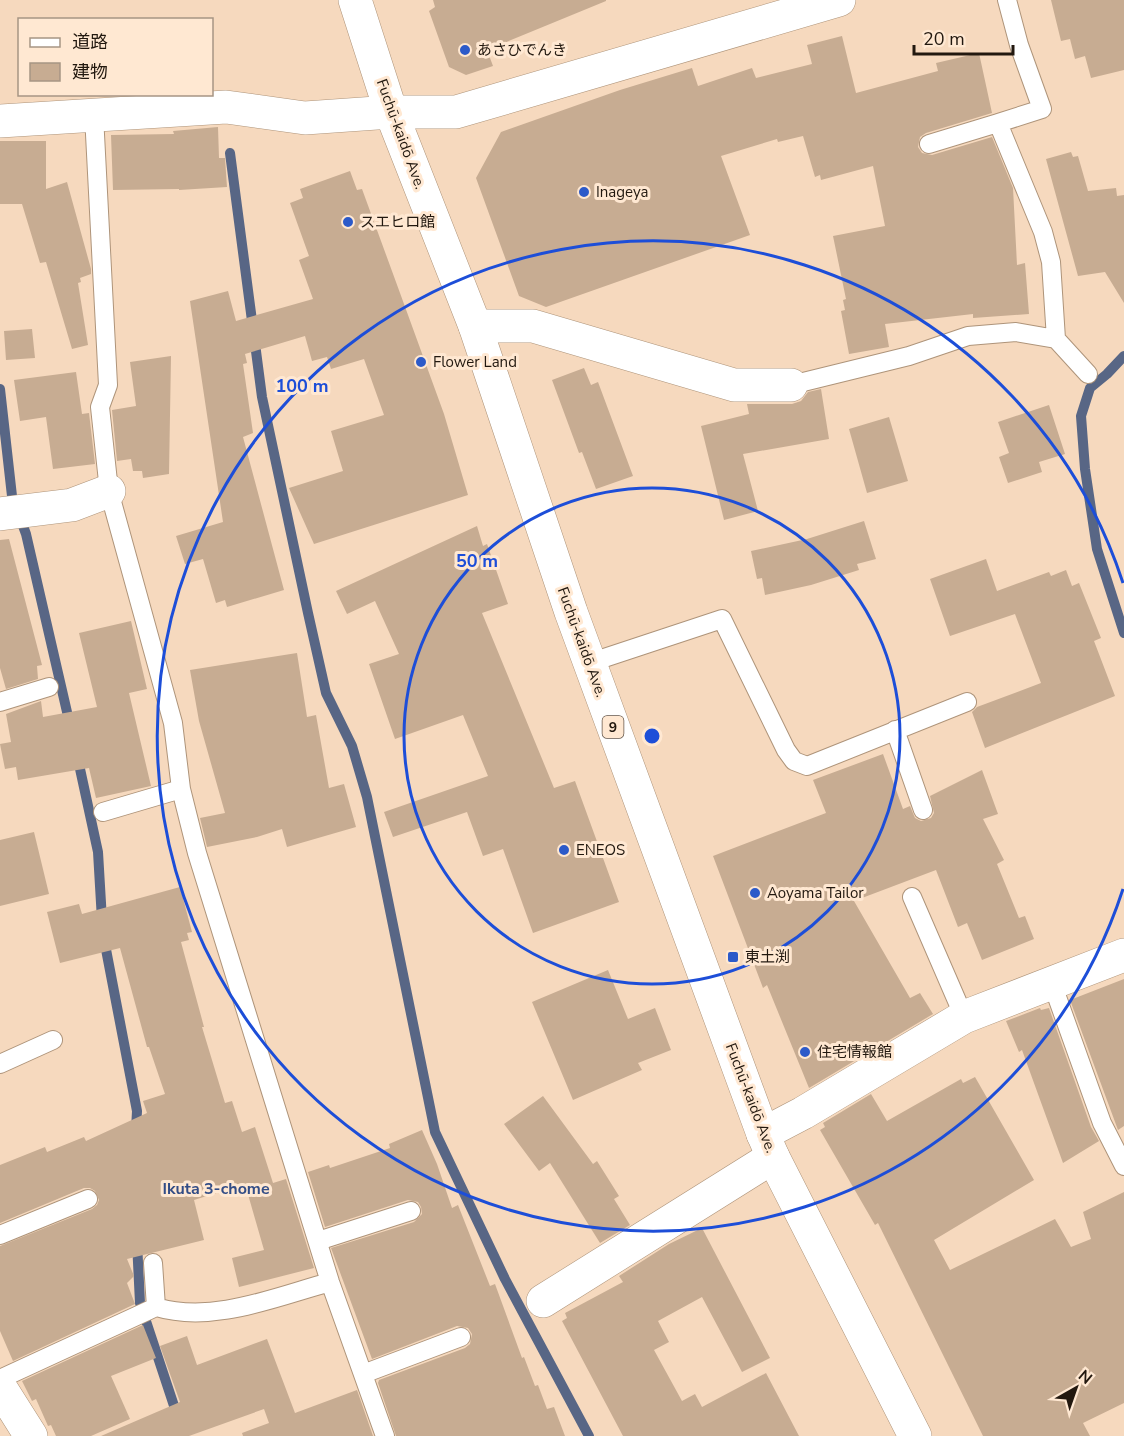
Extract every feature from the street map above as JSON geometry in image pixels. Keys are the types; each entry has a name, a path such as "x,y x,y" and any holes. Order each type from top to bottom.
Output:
{"street":[{"name":"Fuchū-kaidō Ave.","path":"354,0 391,112 475,326 590,663 768,1146 915,1436"},
{"path":"0,121 226,106 304,118 391,112 456,112 839,0"},
{"path":"475,326 533,326 734,385 791,385"},
{"path":"0,514 72,505 109,491"},
{"path":"543,1301 768,1146 803,1113 964,1017 1124,955"},
{"path":"0,1387 31,1436"}],"lane":[{"path":"929,144 1042,109 1018,45 1007,0"},
{"path":"94,115 108,385 100,406 109,491 173,723 181,789 197,853 330,1282 385,1436"},
{"path":"998,123 1043,232 1051,262 1056,339"},
{"path":"791,385 909,356 968,336 1016,332 1056,339 1088,374"},
{"path":"590,663 722,619 786,750 794,761 807,766 967,702"},
{"path":"0,702 50,687"},
{"path":"895,730 923,810"},
{"path":"103,812 181,789"},
{"path":"912,897 964,1017"},
{"path":"1052,983 1102,1123 1124,1166"},
{"path":"0,1064 53,1040"},
{"path":"0,1234 88,1199"},
{"path":"318,1241 411,1211"},
{"path":"153,1263 156,1307"},
{"path":"0,1378 156,1307 171,1312 223,1311 330,1282"},
{"path":"363,1374 460,1337"}],"building":[{"path":"433,0 606,1 487,50 493,66 466,75 449,67 429,11 435,7"},
{"path":"1051,0 1124,0 1124,70 1091,78 1085,56 1075,59 1070,39 1061,41"},
{"path":"842,36 856,93 938,71 936,63 979,53 992,113 926,133 920,137 918,147 922,153 932,155 992,137 1013,188 1017,265 1025,263 1029,314 973,318 973,314 885,324 889,347 849,354 841,311 845,310 843,300 846,299 833,236 885,226 873,166 821,180 820,175 815,177 803,136 778,142 777,139 721,156 750,235 546,307 519,296 476,178 501,132 620,90 692,68 698,86 752,68 756,78 812,64 807,45"},
{"path":"218,127 219,158 225,158 227,187 113,190 111,135 174,134 173,131"},
{"path":"0,141 46,141 46,189 67,182 91,269 91,274 80,278 81,282 78,283 88,345 72,349 46,262 40,263 22,204 0,204"},
{"path":"1071,152 1073,157 1078,156 1088,191 1116,188 1117,196 1124,195 1124,303 1105,272 1078,276 1046,159"},
{"path":"350,171 357,190 362,189 400,293 444,414 468,495 314,544 289,488 343,471 331,431 384,415 364,359 331,369 327,357 312,361 305,336 245,354 247,363 243,364 253,433 243,437 284,590 227,607 225,600 216,603 203,559 185,564 176,536 223,522 190,301 228,291 236,321 313,299 299,260 309,256 290,203 303,198 300,189"},
{"path":"32,329 35,358 6,360 4,331"},
{"path":"171,356 169,474 143,478 142,471 133,471 131,459 117,461 112,410 136,406 130,362"},
{"path":"584,368 591,385 598,382 633,476 596,489 582,452 579,453 552,380"},
{"path":"76,372 82,414 89,413 95,464 53,469 46,417 20,421 14,380"},
{"path":"821,389 829,439 743,454 758,511 724,520 701,426 749,414 747,404 792,404 801,401 808,392"},
{"path":"1049,405 1065,454 1039,462 1042,472 1008,483 999,457 1009,453 998,422"},
{"path":"889,417 908,481 867,493 849,429"},
{"path":"864,521 876,559 857,564 859,570 811,585 765,595 762,578 757,579 751,551 807,539"},
{"path":"477,526 483,546 487,544 508,604 482,613 554,788 575,781 619,902 533,933 503,849 483,856 467,812 393,837 384,812 488,776 463,715 395,739 369,664 399,654 375,601 347,614 336,591"},
{"path":"9,539 42,665 37,666 38,679 6,689 0,668 0,540"},
{"path":"986,559 997,591 1049,572 1051,576 1066,570 1072,586 1079,583 1101,638 1094,641 1115,696 985,748 972,712 977,707 1041,683 1015,614 950,636 930,579"},
{"path":"131,621 147,689 129,693 151,786 96,798 89,768 18,780 16,767 5,769 0,744 11,742 6,714 41,701 43,717 97,707 79,633"},
{"path":"297,653 307,717 316,715 329,788 344,784 356,827 287,847 282,829 257,837 207,847 200,818 225,813 199,721 190,670"},
{"path":"883,754 903,809 910,806 915,818 921,821 931,818 934,813 930,796 982,770 998,814 983,819 1004,860 997,864 1019,918 1025,916 1034,939 982,960 967,923 958,927 936,870 854,901 910,998 920,993 933,1014 809,1088 767,985 763,988 713,856 826,813 813,780"},
{"path":"34,832 49,894 0,906 0,840"},
{"path":"180,887 192,932 187,933 189,940 181,942 204,1027 202,1027 225,1103 232,1101 242,1132 255,1127 273,1183 286,1179 314,1268 239,1287 232,1258 264,1250 245,1184 194,1200 204,1240 127,1259 134,1276 127,1283 135,1304 13,1361 0,1331 0,1246 92,1209 99,1200 95,1191 84,1188 0,1223 0,1165 45,1147 47,1152 84,1137 86,1141 147,1113 143,1101 165,1094 149,1047 147,1047 120,948 60,963 47,912 79,904 82,914"},
{"path":"608,970 628,1019 655,1008 671,1050 638,1063 642,1070 573,1100 532,1002"},
{"path":"1124,979 1124,1126 1118,1130 1070,1000"},
{"path":"1040,1008 1041,1010 1049,1008 1091,1127 1099,1141 1063,1163 1022,1050 1019,1052 1006,1021"},
{"path":"975,1077 1034,1180 934,1240 950,1270 1055,1219 1071,1247 1091,1239 1083,1212 1124,1192 1124,1403 1083,1423 1090,1436 983,1436 878,1223 875,1225 820,1130 825,1127 823,1123 871,1094 887,1121 961,1079 963,1083"},
{"path":"543,1096 593,1164 597,1161 619,1196 614,1199 630,1225 600,1243 550,1163 539,1171 504,1124"},
{"path":"422,1130 452,1208 458,1205 490,1286 495,1284 522,1358 524,1357 535,1386 538,1385 547,1409 554,1407 565,1436 396,1436 378,1383 379,1380 465,1348 470,1344 472,1334 468,1328 457,1326 372,1359 331,1248 414,1222 422,1214 421,1207 418,1202 408,1200 325,1227 308,1172 329,1165 330,1168 390,1148 389,1144"},
{"path":"702,1228 770,1358 742,1372 702,1297 658,1321 669,1342 654,1350 682,1401 695,1394 702,1407 766,1373 799,1436 623,1436 562,1321 567,1318 565,1313 623,1282 619,1276 669,1244"},
{"path":"143,1325 156,1358 111,1376 130,1419 91,1436 56,1436 51,1425 48,1426 36,1399 32,1401 22,1381"},
{"path":"187,1336 197,1365 267,1339 295,1413 357,1390 373,1436 243,1436 242,1433 269,1423 264,1409 189,1436 101,1436 180,1402 160,1346"}],"waterway":[{"path":"230,153 262,397 326,693 352,746 367,797 435,1132 505,1279 589,1436"},
{"path":"1124,356 1090,388 1081,416 1085,469 1097,549 1124,633"},
{"path":"0,389 12,496 26,534 70,725"},
{"path":"77,755 98,852 102,920"},
{"path":"104,939 137,1111 136,1130"},
{"path":"137,1242 140,1303 184,1436"}],"place":[{"name":"あさひでんき","path":"465,50"},
{"name":"Inageya","path":"584,192"},
{"name":"スエヒロ館","path":"348,222"},
{"name":"Flower Land","path":"421,362"},
{"name":"ENEOS","path":"564,850"},
{"name":"Aoyama Tailor","path":"755,893"},
{"name":"東土渕","path":"733,957"},
{"name":"住宅情報館","path":"805,1052"}],"district":[{"name":"Ikuta 3-chome","path":"216,1188"}]}
